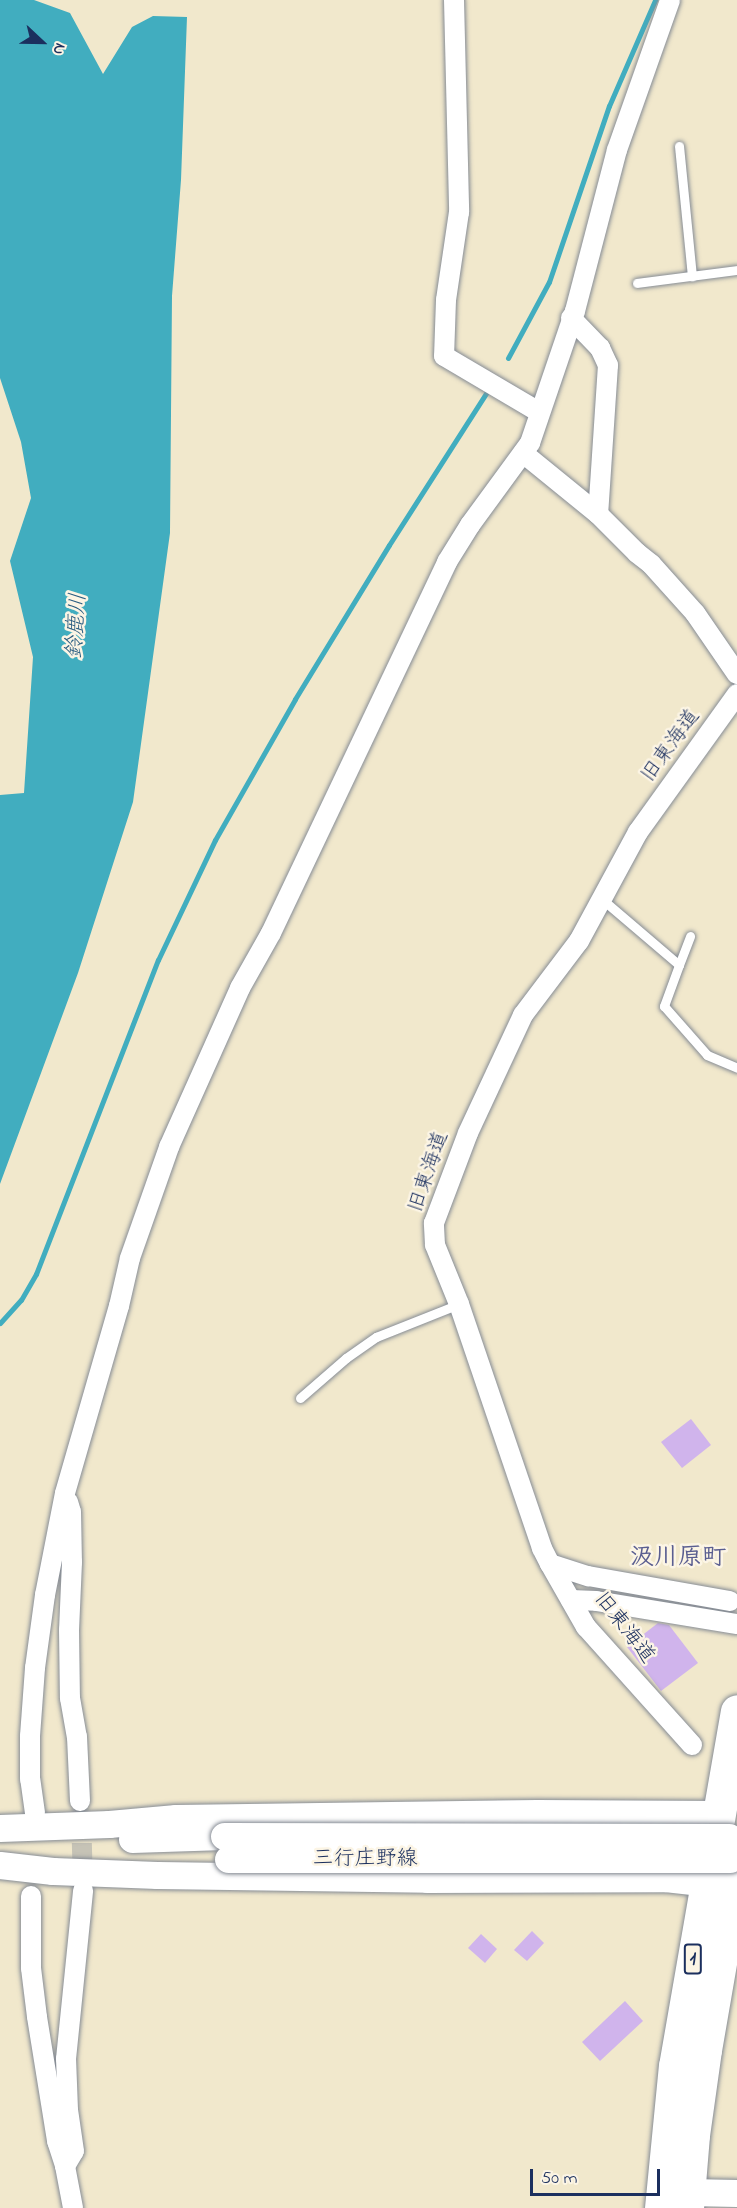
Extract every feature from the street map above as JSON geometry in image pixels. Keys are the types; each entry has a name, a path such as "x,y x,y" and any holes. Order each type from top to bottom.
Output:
{"highway":[{"name":"1","path":"678,2203 729,1952 729,1843 737,1711"},
{"name":"1","path":"678,2203 675,2066 708,1883 729,1843"}],"main road":[{"name":"三行庄野線","path":"0,1828 176,1818 537,1813 729,1843"},
{"name":"三行庄野線","path":"0,1840 42,1827 226,1848"},
{"name":"三行庄野線","path":"0,1864 226,1848 729,1843"},
{"name":"三行庄野線","path":"0,1864 53,1871 157,1875 427,1879 643,1878 708,1883"},
{"path":"678,2203 737,2193"}],"street":[{"path":"454,0 459,212 447,300 444,356 539,412"},
{"path":"42,1827 30,1779 35,1668 64,1493 119,1306 130,1258 169,1147 240,988 271,933 447,562 470,525 530,443 572,318 617,150 670,0"},
{"path":"572,318 600,348 608,365 598,514"},
{"path":"523,453 598,514 677,591 737,674"},
{"name":"旧東海道","path":"692,1745 586,1628 542,1548 459,1304 435,1245 434,1223 468,1133 523,1015 579,941 638,832 737,694"},
{"path":"64,1493 71,1512 70,1698 77,1737 80,1801"},
{"path":"550,1564 588,1576 730,1600"},
{"path":"571,1600 596,1601 737,1624"},
{"path":"65,2166 74,2151 68,2110 66,2059 83,1891"},
{"path":"31,1896 31,1968 36,2017 57,2141 65,2166 73,2208"}],"lane":[{"path":"679,146 692,276"},
{"path":"637,283 737,270"},
{"path":"603,900 679,965"},
{"path":"690,936 664,1006 707,1055 737,1068"},
{"path":"300,1398 346,1358 376,1337 459,1304"}],"water":[{"name":"鈴鹿川","path":"0,0 34,0 70,13 103,74 132,27 153,16 187,17 181,180 172,296 170,533 133,802 78,973 0,1184 0,795 24,793 33,657 10,561 31,498 21,442 0,378"}],"building":[{"path":"691,1419 711,1445 682,1468 661,1442"},
{"path":"658,1623 669,1625 698,1663 661,1691 627,1647"},
{"path":"532,1931 544,1943 527,1961 514,1950"},
{"path":"481,1934 497,1949 485,1963 468,1948"},
{"path":"625,2001 643,2021 600,2061 582,2042"}],"waterway":[{"path":"508,358 549,282 609,106 655,0"},
{"path":"0,1323 21,1300 36,1274 158,960 215,840 295,699 389,545 490,387"}],"tunnel":[{"path":"81,1813 83,1885"}],"district":[{"name":"汲川原町","path":"678,1559"}]}
